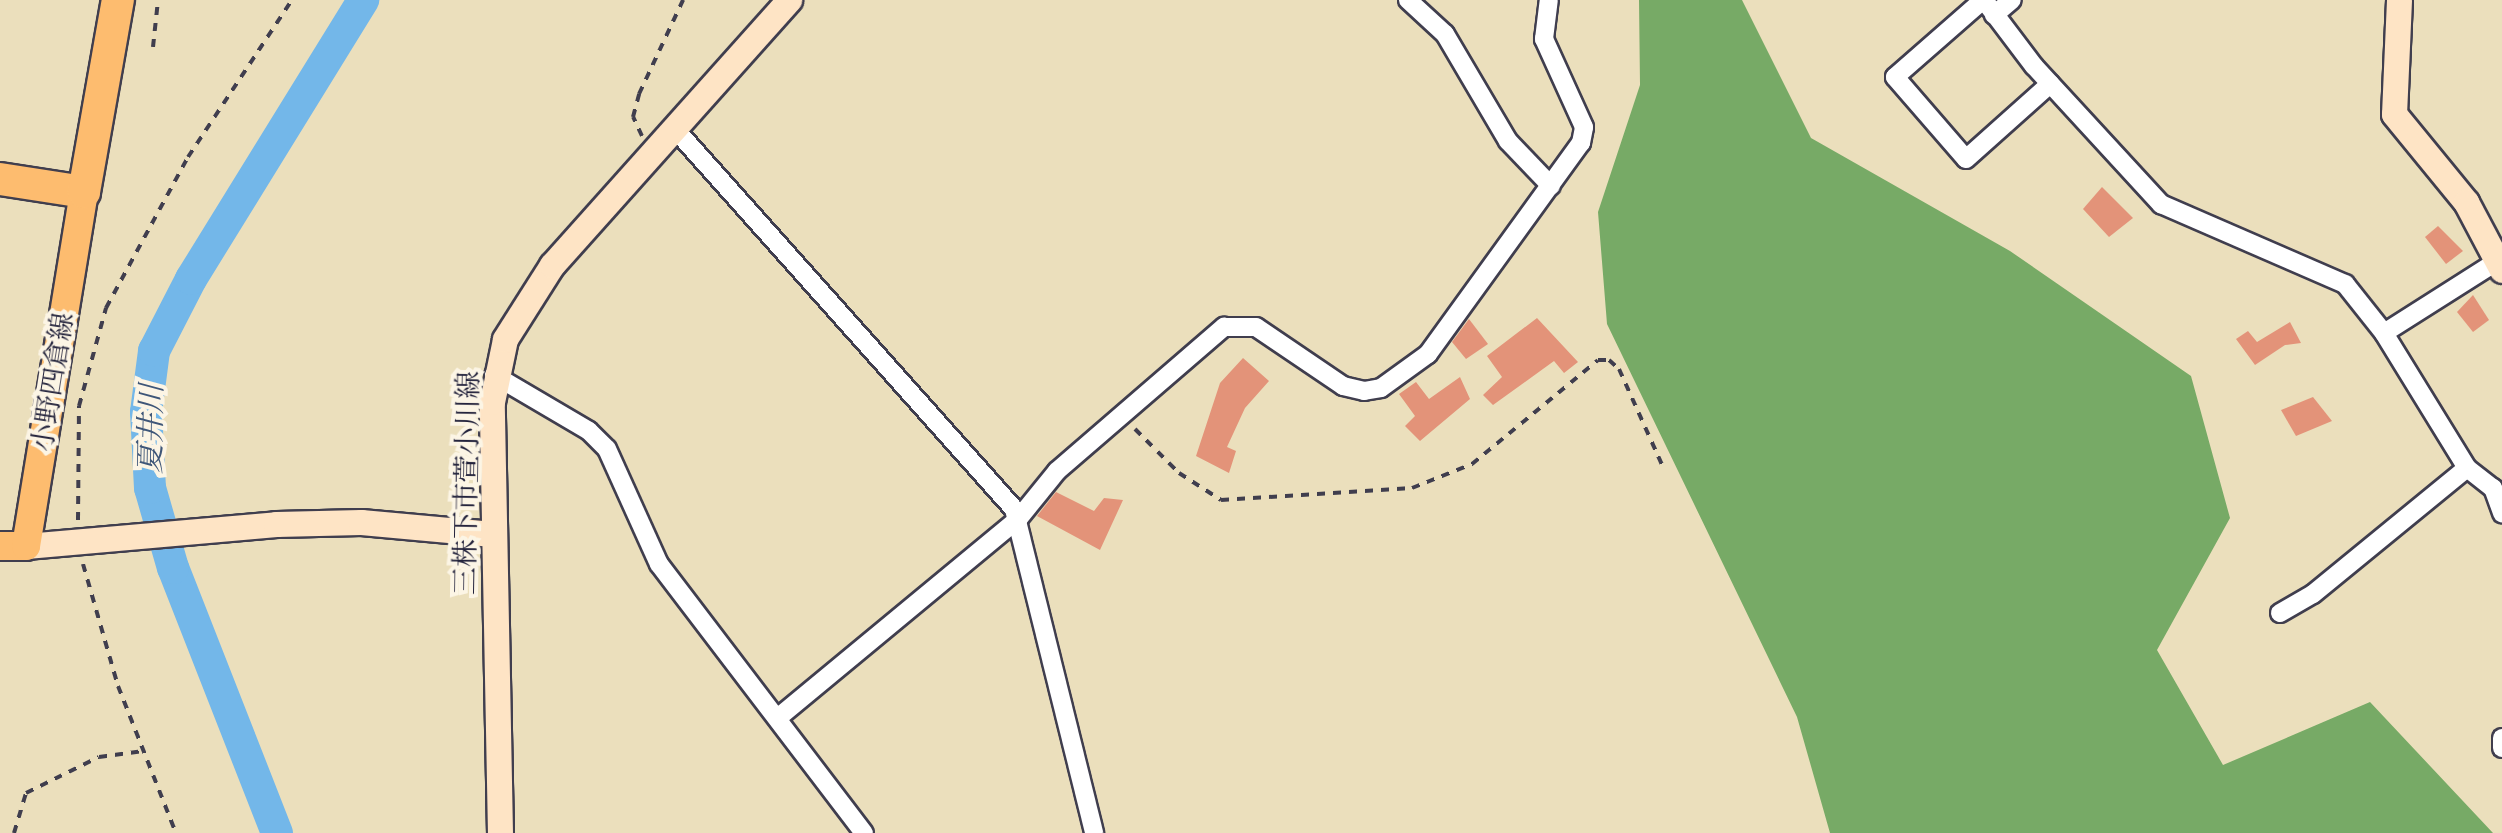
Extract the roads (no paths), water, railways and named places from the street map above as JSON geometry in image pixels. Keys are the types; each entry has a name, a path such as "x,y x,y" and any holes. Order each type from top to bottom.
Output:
{"highway":[{"path":"0,179 84,192 118,0"}],"main road":[{"path":"2400,0 2394,114 2466,202 2500,265"},
{"name":"三株下市萱小川線","path":"500,833 492,534 494,375 522,304 785,1"},
{"name":"小野四倉線","path":"13,546 84,192"},
{"path":"13,546 87,544 276,524 361,522 492,534"}],"street":[{"path":"1408,0 1445,34 1508,141 1551,186"},
{"path":"788,709 1019,518 1057,471 1224,327 1256,326 1343,386 1381,388 1440,340 1581,143 1584,126 1544,39 1549,0"},
{"path":"2012,0 1987,5 1894,78 1966,159 2050,84"},
{"path":"1987,5 2050,84 2160,204 2345,284 2384,332 2467,468 2497,486 2502,512"},
{"path":"675,129 1019,518 1094,833"},
{"path":"2384,332 2500,265"},
{"path":"494,375 589,431 619,474 659,564 788,709 864,833"},
{"path":"2280,612 2313,594 2467,468"},
{"path":"2502,738 2502,748"}],"waterway":[{"name":"夏井川","path":"277,833 173,568 150,488 146,412 154,351 191,279 363,0"}]}
